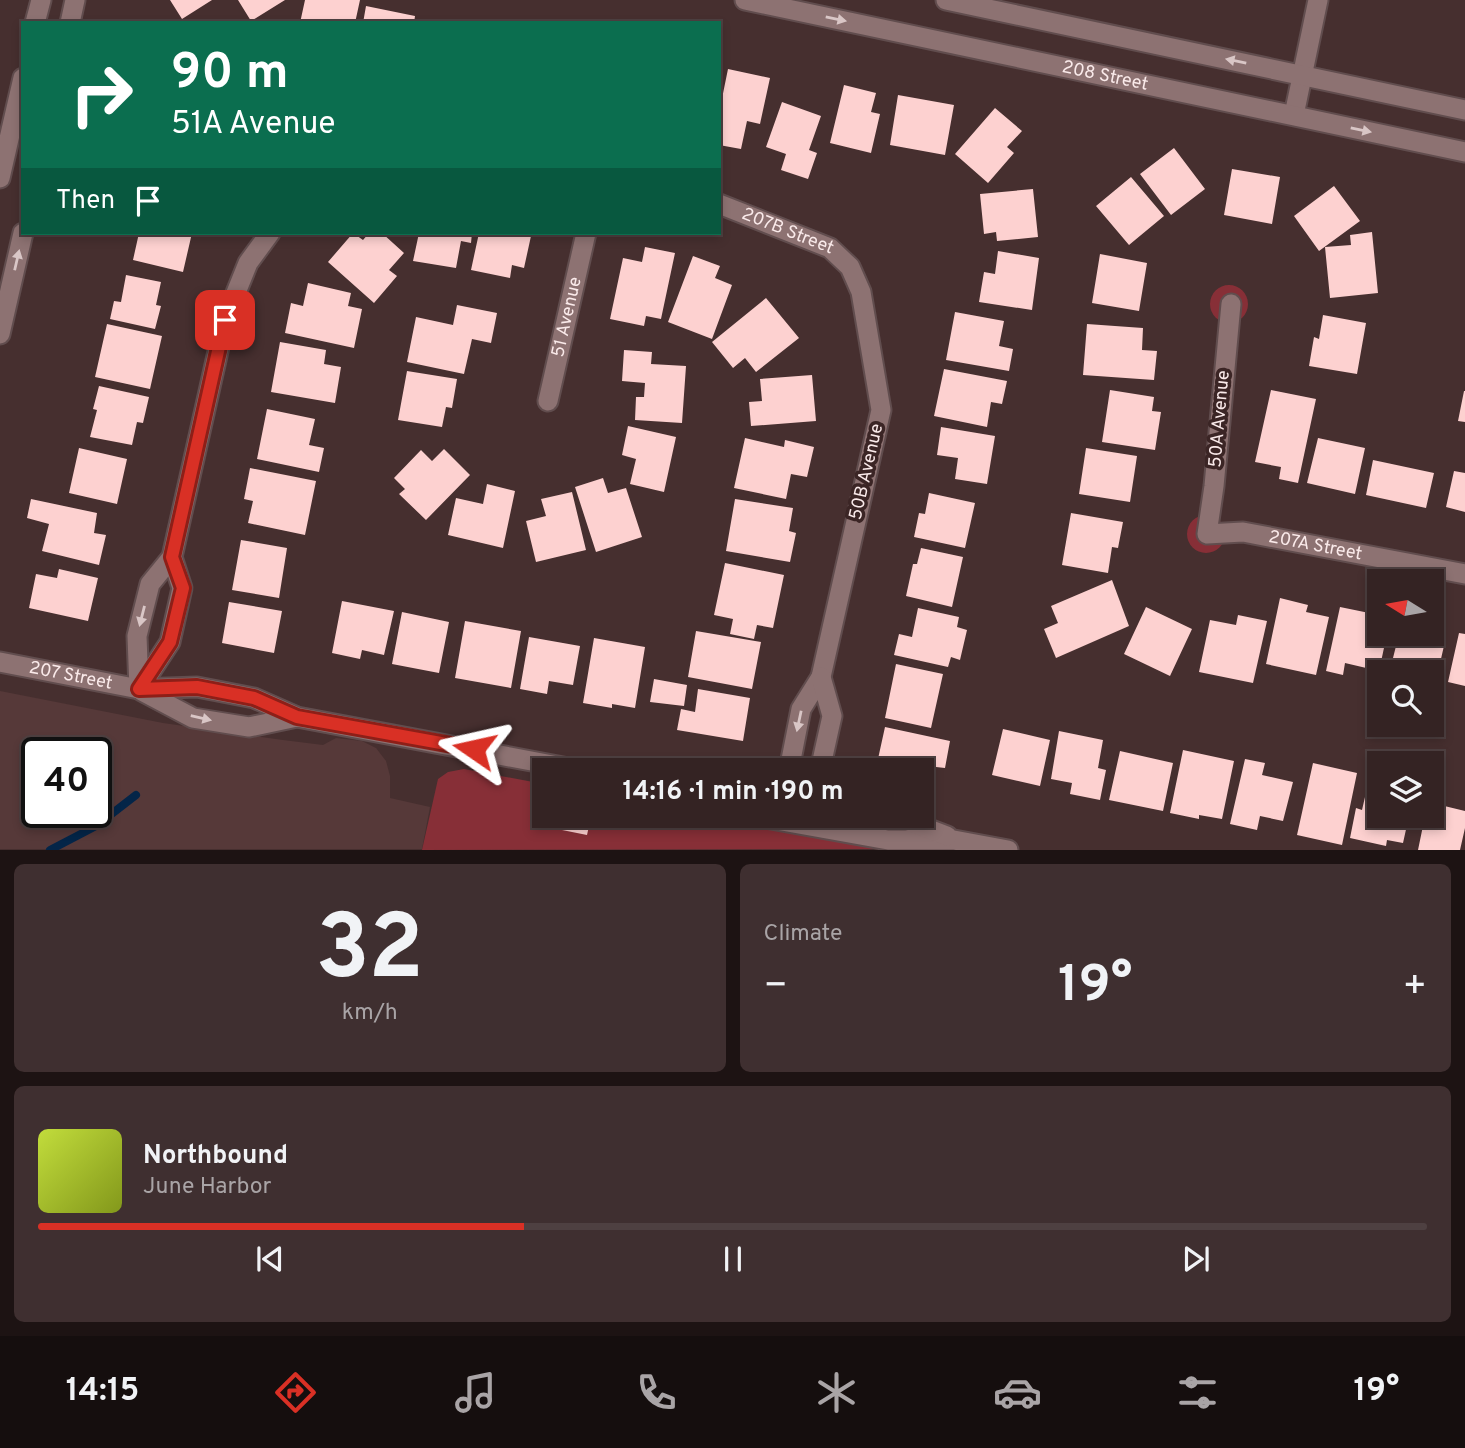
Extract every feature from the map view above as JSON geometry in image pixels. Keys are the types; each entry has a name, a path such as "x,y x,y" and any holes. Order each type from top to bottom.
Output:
{"street":[{"path":"36,21 41,0"},
{"path":"70,21 75,0"},
{"name":"208 Street","path":"745,0 1465,152"},
{"path":"946,0 1465,110"},
{"path":"1294,115 1318,0"},
{"path":"0,178 21,87"},
{"name":"207B Street","path":"721,205 830,248 850,267"},
{"path":"0,334 23,235"},
{"path":"139,689 137,636 140,623 150,584 172,557 225,320 248,263 269,235"},
{"name":"51 Avenue","path":"548,401 586,235"},
{"name":"50B Avenue","path":"791,758 801,709 821,677 881,410 860,292 850,267"},
{"name":"50A Avenue","path":"1207,534 1231,304"},
{"name":"207A Street","path":"1207,534 1243,532 1465,574"},
{"path":"139,689 170,642 183,588 172,557"},
{"name":"207 Street","path":"0,662 139,689 197,687 254,698 297,717 532,761"},
{"name":"50B Avenue","path":"821,677 832,716 823,758"},
{"name":"207 Street","path":"139,689 193,718 249,727 297,717"},
{"path":"837,828 888,840 954,840 1008,849"},
{"path":"924,828 954,840"}],"shaded area":[{"path":"1229,285 1242,291 1248,304 1242,317 1229,323 1216,317 1210,304 1216,291"},
{"path":"1206,515 1219,521 1225,534 1219,547 1206,553 1193,547 1187,534 1193,521"},
{"path":"0,691 163,723 283,740 323,745 336,738 362,741 376,748 386,761 390,776 390,798 430,807 422,849 0,849"},
{"path":"464,769 532,782 532,828 770,828 882,849 422,850 438,779 448,772"}],"building":[{"path":"170,0 212,0 182,19"},
{"path":"238,0 285,0 251,21"},
{"path":"305,0 360,0 355,21 300,21"},
{"path":"366,6 415,16 414,21 363,21"},
{"path":"728,69 770,78 760,124 747,121 741,149 721,145 721,103"},
{"path":"844,85 876,93 871,112 880,114 871,153 830,143"},
{"path":"898,95 954,105 945,155 890,145"},
{"path":"782,102 821,116 809,150 817,153 808,179 781,170 786,154 766,147"},
{"path":"995,108 1022,131 1007,147 1014,153 988,183 955,154"},
{"path":"1174,148 1205,189 1171,215 1140,174"},
{"path":"1232,169 1280,177 1272,224 1224,215"},
{"path":"1131,177 1164,216 1129,245 1096,206"},
{"path":"1334,186 1360,221 1319,251 1294,216"},
{"path":"1033,189 1038,237 997,241 996,232 984,234 980,194"},
{"path":"1372,232 1378,293 1330,298 1325,247 1351,245 1350,235"},
{"path":"139,235 192,235 183,272 133,260"},
{"path":"351,235 363,240 367,235 384,235 404,253 389,270 397,276 374,303 328,262"},
{"path":"419,235 472,235 471,243 461,241 456,268 413,261"},
{"path":"479,235 531,236 524,268 512,265 510,278 471,270"},
{"path":"645,247 675,253 661,319 646,316 644,326 610,319 623,258 642,262"},
{"path":"998,251 1039,258 1032,310 979,302 984,272 995,274"},
{"path":"1100,254 1147,263 1139,311 1092,303"},
{"path":"693,256 720,266 715,278 732,285 712,339 668,322"},
{"path":"126,275 161,282 156,305 161,306 155,329 110,319 114,301 121,302"},
{"path":"308,283 351,293 348,306 362,309 354,348 285,333 291,303 303,306"},
{"path":"766,298 799,338 756,372 745,358 733,368 712,342"},
{"path":"457,305 497,313 491,343 472,339 464,374 407,362 416,317 453,325"},
{"path":"955,312 1004,321 999,346 1013,349 1009,371 946,360"},
{"path":"1323,315 1366,323 1357,374 1309,366 1314,337 1319,339"},
{"path":"107,324 162,336 150,389 95,377"},
{"path":"1087,324 1143,328 1142,350 1157,351 1154,380 1083,375"},
{"path":"280,342 326,350 324,364 341,367 335,403 271,392"},
{"path":"624,350 652,352 651,364 686,366 682,423 635,420 636,397 644,397 645,383 622,381"},
{"path":"944,369 1007,381 1002,404 991,402 987,427 934,416"},
{"path":"407,371 457,379 452,408 446,407 442,427 398,420"},
{"path":"812,375 816,421 751,426 749,402 762,401 760,379"},
{"path":"99,386 149,397 143,423 137,422 132,445 90,437 97,410 93,409"},
{"path":"1110,390 1154,397 1152,411 1161,412 1155,450 1102,442"},
{"path":"1271,390 1316,399 1298,483 1279,479 1281,467 1255,462"},
{"path":"1465,391 1465,422 1458,421"},
{"path":"267,409 315,419 309,445 324,448 319,472 257,459"},
{"path":"628,426 676,437 664,492 630,484 636,459 622,455"},
{"path":"941,427 995,436 987,484 955,479 958,458 937,455"},
{"path":"745,438 784,447 785,440 814,447 807,477 791,474 786,499 734,488"},
{"path":"1318,438 1365,448 1355,494 1307,483"},
{"path":"79,448 127,459 117,504 69,493"},
{"path":"1086,448 1137,456 1130,502 1079,494"},
{"path":"444,449 470,475 426,520 399,494 405,489 394,478 421,450 432,461"},
{"path":"1373,460 1434,473 1426,508 1366,495"},
{"path":"250,468 316,481 305,535 248,523 253,501 244,499"},
{"path":"1454,471 1465,473 1465,512 1446,507"},
{"path":"603,478 608,493 626,488 642,537 596,552 575,487"},
{"path":"487,484 515,491 503,548 448,535 456,498 483,504"},
{"path":"572,492 586,550 536,562 526,521 546,516 541,499"},
{"path":"929,493 975,503 965,548 914,537 919,513 925,514"},
{"path":"31,499 97,513 94,533 106,535 99,565 42,551 49,524 27,518"},
{"path":"735,499 793,508 789,531 796,533 790,562 726,551"},
{"path":"1071,513 1123,522 1118,548 1112,547 1108,573 1062,565"},
{"path":"241,540 287,548 279,598 232,590"},
{"path":"921,548 963,557 952,607 906,596 913,564 917,564"},
{"path":"725,563 784,575 773,628 757,625 754,639 730,634 733,619 714,615"},
{"path":"59,569 98,578 88,621 29,608 36,574 57,578"},
{"path":"1112,580 1129,626 1056,658 1044,629 1058,623 1051,606"},
{"path":"1280,598 1308,605 1306,612 1329,617 1316,675 1266,664"},
{"path":"342,601 394,611 384,655 362,650 360,659 332,653"},
{"path":"229,602 282,611 274,653 222,643"},
{"path":"1146,607 1192,629 1170,676 1124,654"},
{"path":"1340,607 1367,613 1367,646 1384,646 1381,660 1367,660 1367,668 1345,663 1343,675 1326,671"},
{"path":"918,608 959,617 957,627 967,630 960,660 951,657 948,667 894,655 899,634 912,637"},
{"path":"402,612 449,622 439,673 392,664"},
{"path":"1238,615 1267,621 1253,683 1199,672 1210,620 1236,625"},
{"path":"465,621 521,631 511,688 455,678"},
{"path":"696,631 761,642 752,689 688,677"},
{"path":"1459,633 1465,634 1465,686 1448,682"},
{"path":"529,637 580,646 573,685 549,681 547,694 520,689"},
{"path":"594,638 645,647 635,708 612,704 612,708 583,703"},
{"path":"1396,646 1444,646 1441,660 1392,660"},
{"path":"896,664 943,674 931,728 885,718"},
{"path":"654,679 687,685 684,706 650,702"},
{"path":"698,689 750,698 743,741 677,730 681,709 695,712"},
{"path":"885,727 950,741 945,768 936,767 934,776 934,758 878,758"},
{"path":"1003,729 1050,740 1040,786 992,775"},
{"path":"1059,731 1103,740 1098,768 1106,770 1100,800 1070,794 1072,783 1051,779"},
{"path":"1183,750 1234,761 1222,819 1199,815 1199,819 1170,813"},
{"path":"1120,751 1173,763 1163,811 1109,800"},
{"path":"1245,759 1265,763 1262,775 1293,782 1283,821 1260,816 1257,830 1230,824"},
{"path":"1313,763 1357,773 1342,845 1297,835"},
{"path":"1367,788 1367,828 1406,828 1403,843 1387,840 1386,846 1350,838 1356,808 1362,810"},
{"path":"1444,806 1465,811 1465,828 1460,850 1418,850 1423,828 1444,828"},
{"path":"557,828 589,828 587,835"}],"waterway":[{"path":"50,850 96,826 136,795"}],"route":[{"path":"225,320 172,557 183,588 170,642 139,689 197,687 254,698 297,717 474,749"}]}
